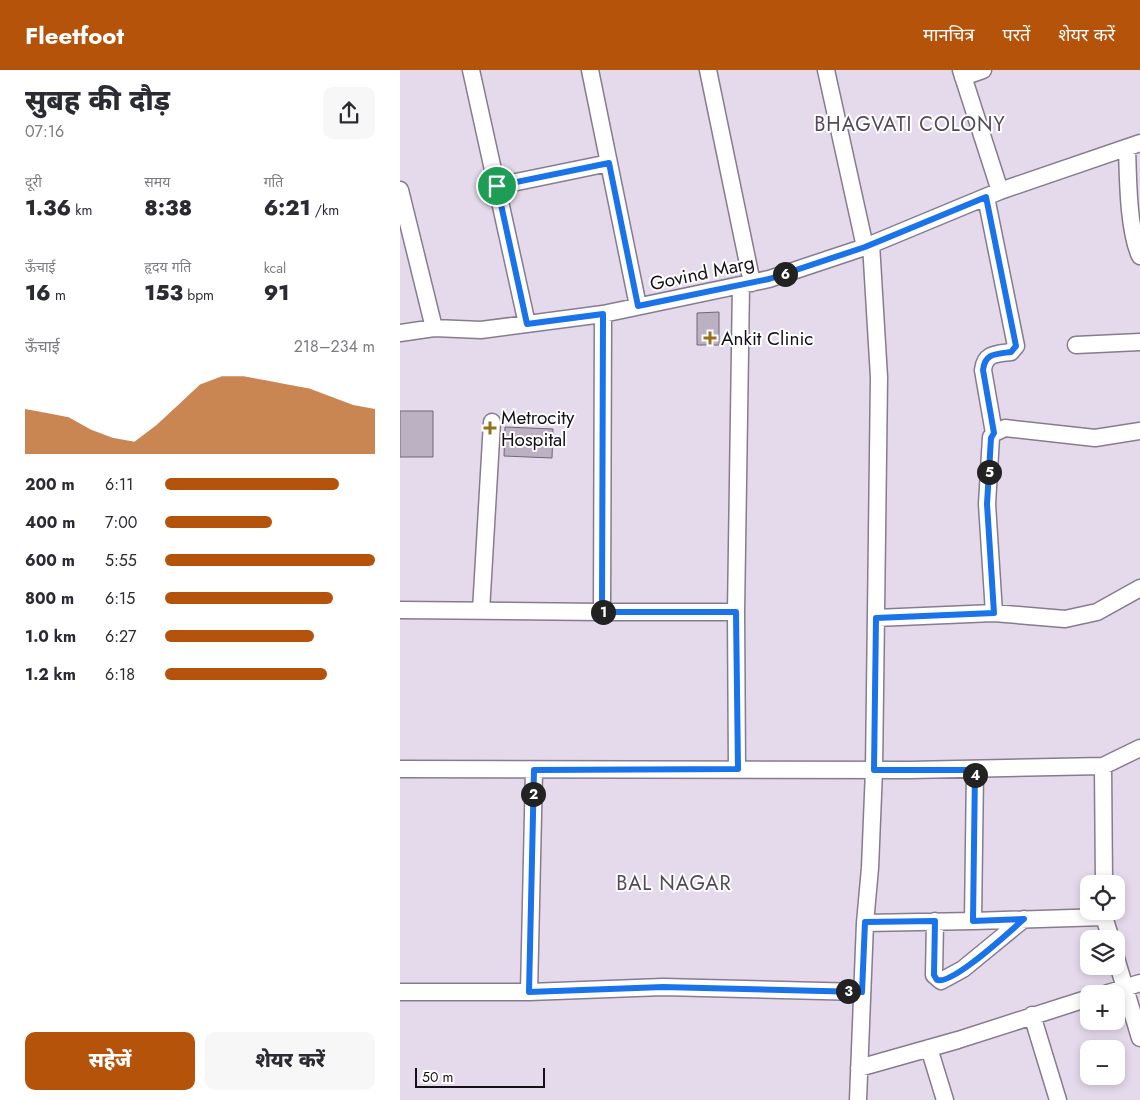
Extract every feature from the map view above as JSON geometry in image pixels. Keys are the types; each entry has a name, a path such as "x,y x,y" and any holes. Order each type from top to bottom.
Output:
{"street":[{"path":"471,70 527,324"},
{"path":"590,70 638,306"},
{"path":"708,70 747,284 736,612 738,769"},
{"path":"826,70 868,245 879,378 874,770 870,868 865,922 858,1100"},
{"path":"983,70 962,73 993,194 1016,346 1011,352 990,355 984,360 983,370 994,433"},
{"path":"1134,145 1132,218 1136,248 1140,256"},
{"name":"Govind Marg","path":"400,333 434,328 481,330 603,314 747,284 868,245 993,194 1134,145"},
{"path":"497,186 609,163"},
{"path":"400,190 434,328"},
{"path":"602,612 603,314"},
{"path":"1076,345 1140,342"},
{"path":"481,611 492,422"},
{"path":"994,613 987,504 991,438 994,433 1005,428 1095,438 1140,431"},
{"path":"876,618 994,613 1065,619 1097,612 1140,588"},
{"path":"400,610 736,612"},
{"path":"400,770 975,770 1103,766 1140,748"},
{"path":"1103,766 1104,875"},
{"path":"529,992 534,770"},
{"path":"973,921 975,770"},
{"path":"865,922 973,921 1080,916"},
{"path":"935,921 934,975 941,981 963,969 1024,919"},
{"path":"1125,974 1132,986 1140,1038"},
{"path":"400,992 529,992 663,987 862,992"},
{"path":"859,1068 1080,1001"},
{"path":"1032,1015 1058,1100"},
{"path":"929,1048 945,1100"}],"building":[{"path":"719,312 719,345 697,345 697,313"},
{"path":"400,411 433,411 433,457 400,457"},
{"path":"505,427 553,429 552,458 504,456"}],"place":[{"name":"Ankit Clinic","path":"710,338"},
{"name":"Metrocity Hospital","path":"490,428"}],"district":[{"name":"BHAGVATI COLONY","path":"910,124"},
{"name":"BAL NAGAR","path":"674,883"}],"route":[{"path":"609,163 638,306 769,279 865,247 986,197 1016,346 1011,352 990,355 984,360 983,370 994,433 991,438 987,504 994,613 876,618 874,770 975,770 973,921 1024,919 947,980 937,980 934,975 935,921 865,922 862,992 663,987 529,992 534,770 738,769 736,612 602,612 601,377 603,314 527,324 497,186 609,163"}]}
